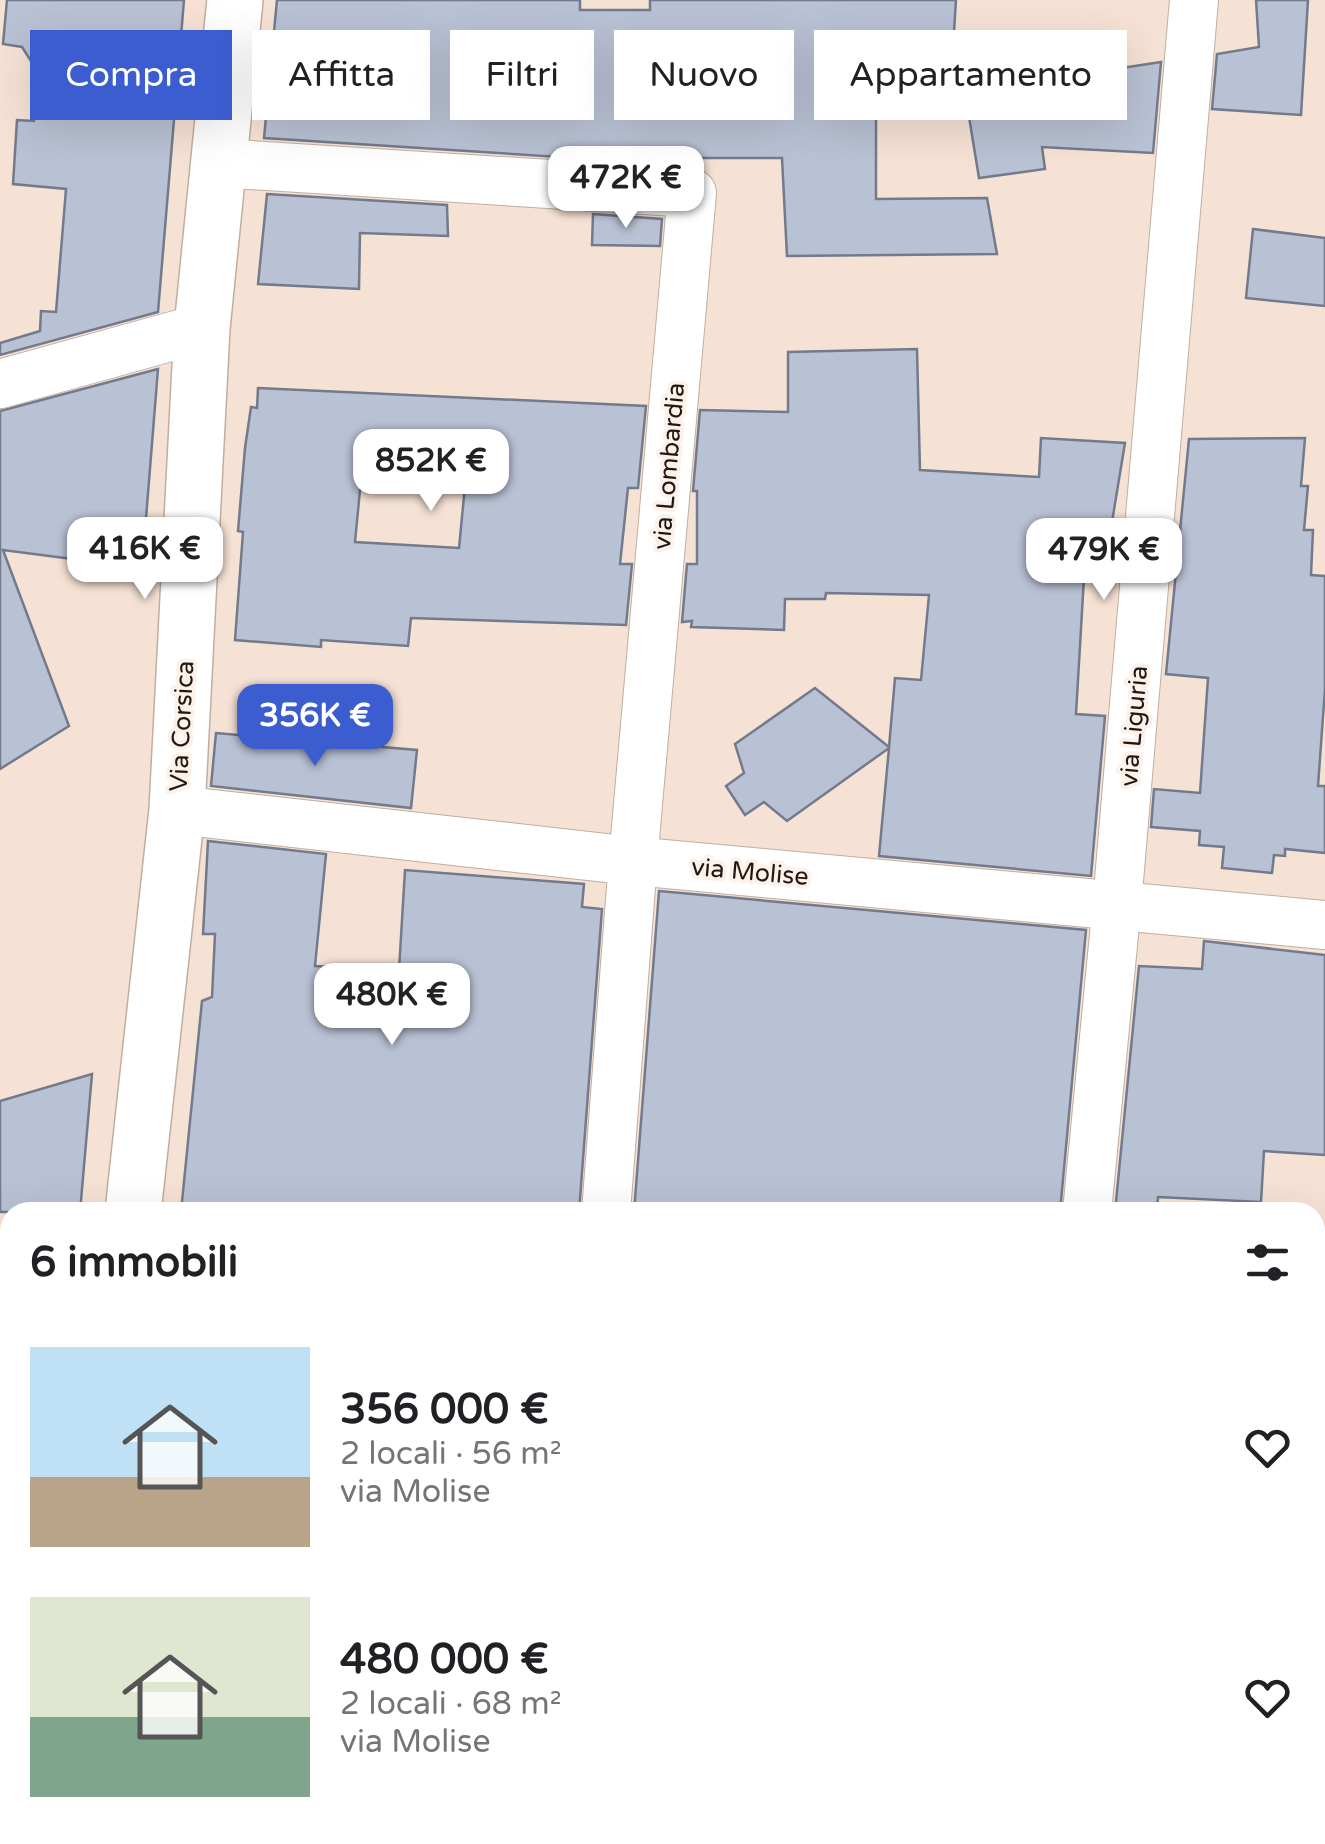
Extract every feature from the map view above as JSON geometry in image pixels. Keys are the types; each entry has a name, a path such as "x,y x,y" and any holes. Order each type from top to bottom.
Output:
{"street":[{"name":"Via Corsica","path":"134,1202 177,810 202,328 234,0"},
{"name":"via Liguria","path":"1089,1202 1194,0"},
{"name":"via Lombardia","path":"218,163 692,193 632,861 607,1202"},
{"path":"0,384 202,328"},
{"name":"via Molise","path":"177,810 632,861 1325,925"}],"building":[{"path":"7,0 184,0 182,30 30,30 30,60 22,47 3,44"},
{"path":"277,0 580,0 580,10 650,10 650,0 956,0 954,30 814,30 814,120 876,120 876,199 987,198 997,254 787,256 782,158 668,158 668,164 264,138 266,120 430,120 430,30 274,30"},
{"path":"1256,0 1308,0 1301,115 1212,109 1217,54 1259,47"},
{"path":"1161,62 1153,153 1042,147 1045,169 979,178 970,120 1127,120 1127,67"},
{"path":"17,120 174,120 158,312 0,355 0,343 40,331 41,311 56,312 66,189 13,184"},
{"path":"267,194 447,205 448,236 360,233 359,289 258,284"},
{"path":"593,214 662,219 660,246 592,245"},
{"path":"1253,229 1325,238 1325,306 1246,298"},
{"path":"917,349 920,470 1039,477 1041,438 1125,443 1111,528 1087,526 1076,714 1105,716 1091,876 879,856 889,748 787,821 764,802 745,815 726,786 744,773 735,744 815,688 889,747 895,678 921,680 929,595 826,593 825,599 785,599 784,630 691,627 692,621 682,622 687,564 697,564 697,491 693,491 700,410 788,412 788,352"},
{"path":"158,369 142,568 3,550 69,726 0,769 0,411"},
{"path":"258,388 646,406 638,488 628,488 620,564 632,564 626,625 411,618 408,646 321,640 321,647 235,640 245,448 251,407 257,408","holes":["363,459 467,465 459,548 355,542"]},
{"path":"1305,438 1301,486 1308,486 1304,530 1313,530 1311,575 1325,576 1325,689 1318,786 1325,786 1325,853 1285,849 1285,856 1274,855 1272,873 1222,868 1224,847 1199,845 1200,831 1151,827 1154,789 1200,793 1208,678 1166,674 1189,439"},
{"path":"216,733 417,750 411,808 211,786"},
{"path":"208,841 326,854 315,966 399,970 405,870 584,884 582,907 602,909 580,1202 182,1202 202,1001 212,997 215,934 203,934"},
{"path":"659,891 1086,930 1061,1202 635,1202"},
{"path":"1204,941 1325,955 1325,1155 1264,1151 1261,1202 1158,1197 1158,1202 1116,1202 1139,966 1202,969"},
{"path":"92,1074 81,1202 0,1202 0,1101"}]}
